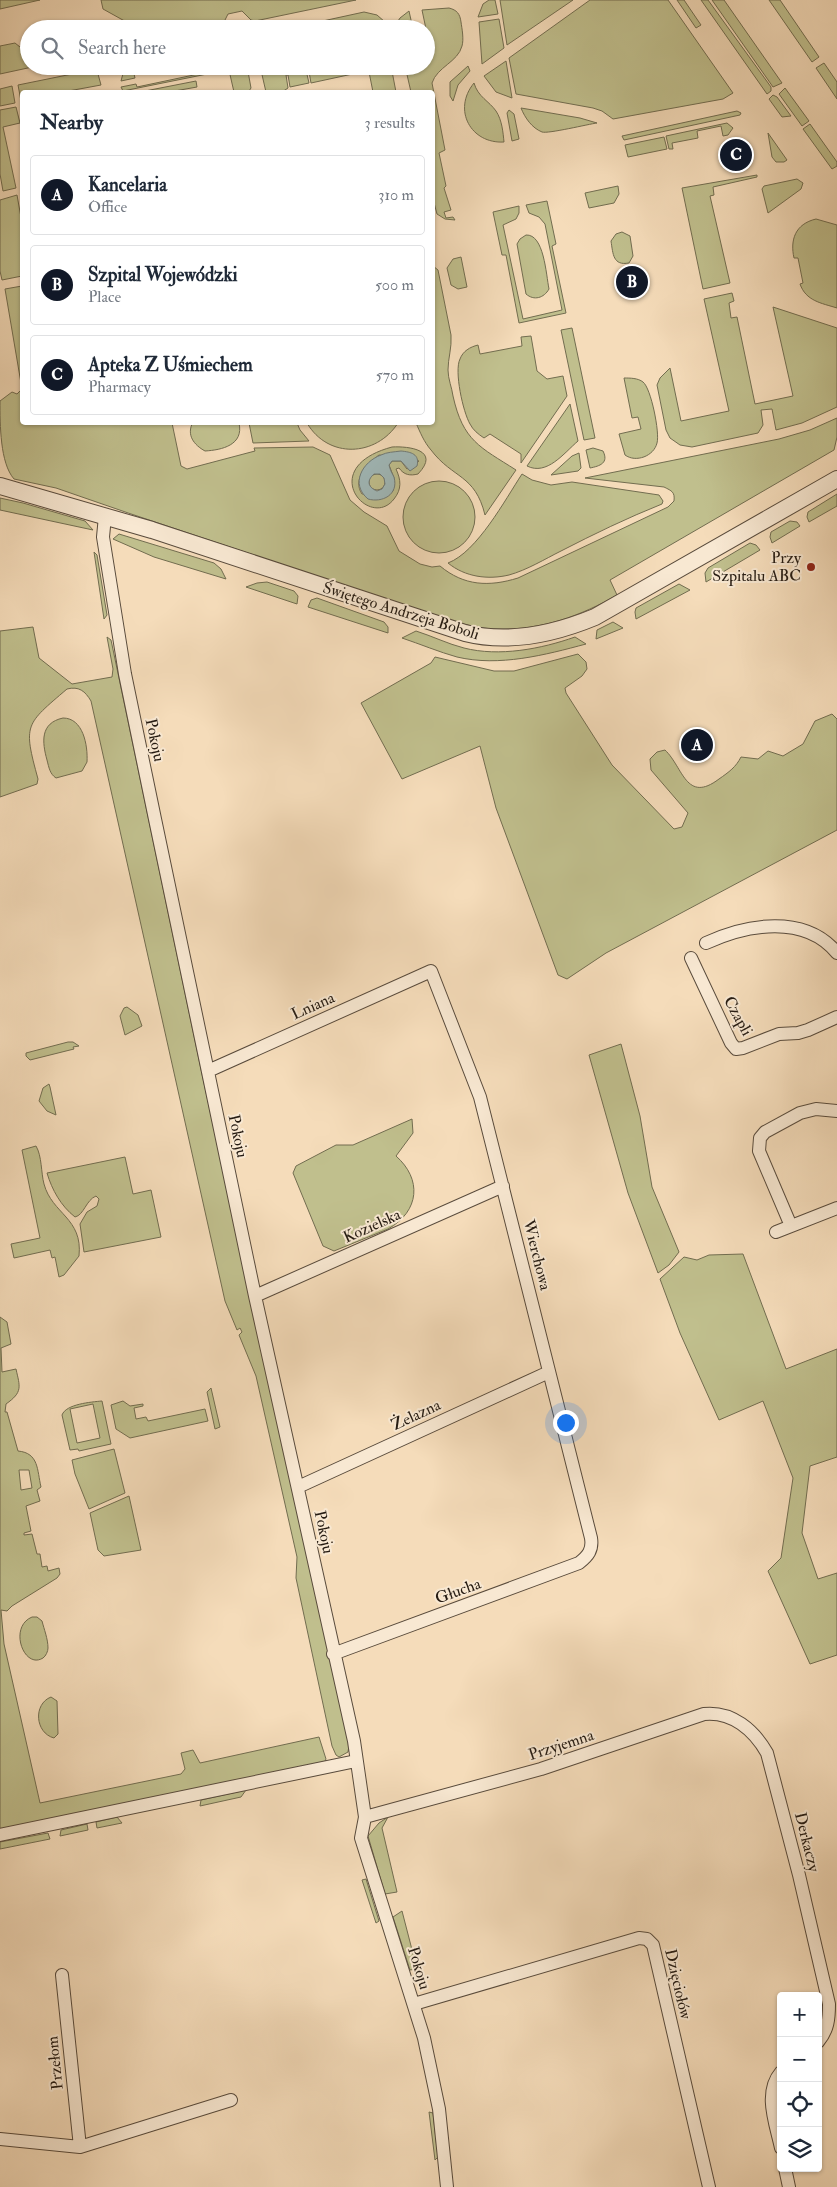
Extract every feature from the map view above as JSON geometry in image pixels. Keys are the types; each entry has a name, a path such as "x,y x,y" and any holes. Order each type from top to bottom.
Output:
{"street":[{"name":"Świętego Andrzeja Boboli","path":"0,486 105,516 465,633 488,638 515,638 566,628 595,617 837,479"},
{"name":"Pokoju","path":"105,516 103,536 125,674 255,1296 333,1654 354,1741 365,1817 361,1838 424,2038 439,2108 447,2187"},
{"path":"706,942 729,932 776,926 799,929 835,946"},
{"name":"Czapli","path":"691,958 731,1043 736,1049 779,1034 803,1031 837,1017"},
{"name":"Lniana","path":"208,1071 431,971"},
{"name":"Wierchowa","path":"431,971 480,1097 591,1538 592,1546 590,1552"},
{"path":"791,1226 759,1151 760,1138 765,1132 800,1113 816,1109 837,1112"},
{"name":"Kozielska","path":"255,1296 503,1186"},
{"path":"776,1232 837,1208"},
{"name":"Żelazna","path":"298,1488 549,1372"},
{"name":"Głucha","path":"333,1654 579,1563 590,1552"},
{"name":"Przyjemna","path":"365,1817 541,1769 704,1714 717,1712 733,1719 759,1739"},
{"name":"Derkaczy","path":"759,1739 767,1753 829,2004 829,2020 822,2037"},
{"path":"0,1836 356,1761"},
{"name":"Dzięciołów","path":"414,2004 639,1938 647,1939 652,1945 709,2187"},
{"name":"Przełom","path":"62,1975 80,2147"},
{"path":"777,2079 772,2087 771,2097 777,2128"},
{"path":"0,2139 80,2147 231,2100"},
{"path":"786,2172 789,2187"}],"shaded area":[{"path":"0,0 40,0 0,9"},
{"path":"101,0 356,0 260,20 251,20 242,11 228,14 225,20 123,20 103,9"},
{"path":"489,0 495,0 498,14 478,17 483,4"},
{"path":"500,0 573,0 507,45"},
{"path":"590,0 668,0 733,93 723,99 613,119 602,111 593,108 516,94 509,58"},
{"path":"677,0 684,0 701,25 696,28"},
{"path":"701,0 708,0 771,87 771,91 767,94"},
{"path":"712,0 724,0 782,83 773,87"},
{"path":"769,0 780,0 819,57 812,62"},
{"path":"449,8 456,11 460,17 463,40 460,52 435,77 432,83 433,90 411,90 407,75 435,75 435,20 424,20 422,10"},
{"path":"409,11 411,20 399,20"},
{"path":"364,12 377,15 383,20 327,20"},
{"path":"499,19 504,48 482,64 479,22"},
{"path":"15,43 20,47 20,70 0,74 0,46"},
{"path":"506,61 512,98 496,92 484,76"},
{"path":"824,63 837,82 837,99 816,68"},
{"path":"468,66 470,71 458,85 453,101 450,96 450,82"},
{"path":"67,75 98,75 101,85 74,90 20,90 20,96 18,85"},
{"path":"123,75 134,75 135,78 121,81"},
{"path":"194,75 202,75 128,90 122,90 121,87 136,84 137,87"},
{"path":"230,75 249,75 250,90 234,90"},
{"path":"262,75 286,75 288,88 285,90 266,90"},
{"path":"288,75 307,75 309,83 290,87"},
{"path":"310,75 348,75 311,83"},
{"path":"370,75 393,75 396,90 373,90"},
{"path":"196,81 197,87 180,90 150,90"},
{"path":"474,83 478,92 498,115 502,126 504,142 492,141 482,137 468,123 465,114 465,104 468,93"},
{"path":"12,86 15,103 0,106 0,89"},
{"path":"785,88 809,121 802,126 779,94"},
{"path":"773,95 777,97 791,116 782,117 769,99"},
{"path":"435,98 445,150 439,153 446,186 444,188 451,210 444,212 446,218 453,217 455,220 445,219 437,214 435,206"},
{"path":"16,107 20,123 3,127 16,188 3,191 0,174 0,110"},
{"path":"521,108 580,118 597,123 542,132 529,122"},
{"path":"509,110 514,114 519,139 512,141 507,113"},
{"path":"737,111 741,113 740,115 624,140 622,136"},
{"path":"727,123 733,128 728,135 723,136 721,126 697,131 698,138 672,143 673,149 669,149 666,136"},
{"path":"810,124 837,162 837,166 832,169 803,129"},
{"path":"768,133 787,160 784,162 776,162 772,157"},
{"path":"664,137 667,149 628,157 625,145"},
{"path":"757,175 757,177 713,187 714,195 710,196 730,283 703,289 682,188"},
{"path":"797,179 803,183 801,189 768,213 762,189 764,186"},
{"path":"618,186 619,194 614,203 589,208 585,193"},
{"path":"17,195 20,212 20,276 2,280 0,271 0,200"},
{"path":"547,201 556,244 552,246 566,313 519,323 506,255 502,255 493,212 519,206 519,213 516,219 503,225 523,319 562,310 545,224 539,217 529,213 526,205"},
{"path":"816,219 837,225 837,308 810,298 800,284 803,283 798,258 794,258 794,239 803,225"},
{"path":"622,232 630,236 633,256 629,263 617,261 612,250 611,241 616,234"},
{"path":"526,235 532,236 537,241 545,265 549,289 539,298 526,294 517,244"},
{"path":"461,257 467,287 458,289 451,285 447,268 453,259"},
{"path":"435,268 438,270 451,335 448,373 457,411 468,433 475,441 492,455 516,470 485,515 481,502 469,484 447,467 424,440 417,425 435,425"},
{"path":"20,286 20,377 5,289"},
{"path":"732,293 734,301 729,303 731,318 737,317 755,404 793,396 773,307 837,328 837,407 802,423 776,430 772,409 761,410 763,425 758,433 692,447 680,445 670,438 666,430 657,385 660,378 670,368 681,421 729,411 704,299"},
{"path":"572,328 595,438 584,440 561,330"},
{"path":"531,336 537,371 547,379 563,376 567,396 521,463 521,454 490,434 484,438 471,426 460,392 458,365 463,354 472,347 478,345 480,354 522,346 521,337"},
{"path":"624,378 634,378 643,382 652,401 658,438 655,448 644,457 634,458 625,455 619,434 641,429 638,417 632,418"},
{"path":"20,391 20,425 172,425 181,466 187,469 255,451 254,448 313,447 330,455 350,500 364,512 387,526 399,551 420,564 432,567 440,566 458,578 477,583 497,583 518,578 668,507 674,501 672,492 664,487 585,478 779,439 810,430 837,418 837,437 834,450 610,580 617,595 603,603 575,615 545,624 514,629 489,629 470,626 443,618 56,488 14,479 9,472 3,454 0,401 12,392 17,394"},
{"path":"570,404 578,441 548,466 534,468 527,466"},
{"path":"192,425 239,425 240,430 235,441 225,448 205,451 192,439"},
{"path":"249,425 298,425 309,441 253,443"},
{"path":"308,425 396,425 389,434 377,442 365,447 352,449 339,448 327,443 316,435"},
{"path":"392,447 406,447 420,451 426,460 418,474 407,474 399,468 396,469 400,484 397,495 384,507 373,507 362,502 355,493 352,481 356,468 369,457","holes":["379,455 419,461 407,469 401,461 392,461 389,465 394,478 393,491 362,494 359,488 362,472"]},
{"path":"593,448 603,451 605,458 600,465 590,468 586,450"},
{"path":"579,453 581,468 578,471 551,475 572,456"},
{"path":"374,474 380,474 385,479 383,488 374,490 369,485 369,479"},
{"path":"522,474 532,480 551,485 572,482 659,495 663,501 662,504 611,526 516,573 493,577 477,576 455,568 448,563 459,557 480,537"},
{"path":"446,481 465,491 473,503 475,517 473,531 465,543 453,551 432,553 413,543 405,531 403,510 413,491 425,483"},
{"path":"837,494 837,506 809,522 808,512"},
{"path":"0,498 85,521 93,530 0,510"},
{"path":"790,521 797,522 800,526 772,543 771,532"},
{"path":"119,534 214,563 221,569 226,579 154,557 113,539"},
{"path":"750,543 756,545 760,550 706,582 705,573 708,568"},
{"path":"94,552 97,555 107,615 104,619"},
{"path":"267,582 294,591 298,596 297,604 246,587"},
{"path":"679,584 690,590 636,619 636,608"},
{"path":"317,598 384,622 388,627 388,633 308,607 311,600"},
{"path":"613,622 623,628 596,639 597,630"},
{"path":"33,627 39,658 72,684 112,677 113,669 107,637 111,640 202,1074 349,1745 348,1752 339,1757 332,1746 296,1578 297,1557 256,1376 239,1335 242,1332 240,1328 237,1330 225,1301 91,701 84,692 75,688 67,689 35,719 31,727 30,747 38,779 37,784 0,797 0,631"},
{"path":"416,631 477,651 506,652 534,648 575,637 586,644 522,658 489,661 473,660 450,655 402,638"},
{"path":"578,654 586,662 587,669 582,676 565,688 566,693 612,765 674,829 682,827 688,813 651,770 650,759 657,752 665,750 686,780 692,785 699,787 708,786 729,772 741,757 758,759 768,751 783,756 803,744 815,721 832,714 837,719 837,830 606,953 567,979 558,975 496,808 480,746 402,779 361,703 431,663 435,657 494,671 514,671"},
{"path":"63,718 70,719 80,727 85,741 87,762 82,771 56,778 48,766 44,747 44,734 50,724"},
{"path":"127,1007 138,1015 142,1026 125,1035 120,1016 124,1008"},
{"path":"73,1042 79,1046 73,1047 74,1049 30,1060 26,1056 26,1053"},
{"path":"621,1044 640,1116 652,1187 679,1252 669,1265 658,1273 628,1193 589,1055"},
{"path":"49,1084 56,1115 47,1111 39,1101 43,1088"},
{"path":"412,1119 413,1133 396,1156 404,1165 413,1184 414,1194 406,1213 399,1222 388,1229 334,1251 323,1246 293,1173 296,1166 336,1145 353,1145"},
{"path":"36,1146 48,1194 53,1203 72,1224 79,1243 79,1256 64,1275 59,1277 55,1257 52,1258 50,1250 14,1258 11,1244 40,1238 22,1150"},
{"path":"125,1157 133,1194 151,1190 161,1237 84,1252 80,1224 87,1212 97,1206 99,1199 96,1196 93,1198 81,1213 75,1217 65,1208 58,1197 47,1173"},
{"path":"743,1254 786,1369 837,1349 837,1457 810,1466 802,1533 818,1579 837,1573 837,1655 810,1664 768,1571 781,1558 793,1478 763,1401 719,1420 680,1333 660,1279 684,1257 697,1260 709,1255"},
{"path":"0,1317 7,1322 11,1344 1,1348 2,1372 16,1369 19,1385 18,1392 6,1404 5,1412 7,1412 18,1451 30,1455 36,1463 41,1487 37,1490 40,1501 26,1506 31,1531 24,1533 24,1535 32,1534 37,1554 40,1554 42,1567 47,1566 48,1571 59,1568 60,1574 57,1578 7,1611 1,1610 4,1644 40,1803 181,1774 185,1769 181,1753 193,1750 200,1763 319,1737 326,1759 324,1763 0,1830","holes":["19,1470 29,1470 32,1488 21,1490"]},
{"path":"211,1388 220,1427 215,1429 207,1392"},
{"path":"102,1401 111,1444 79,1451 78,1449 70,1450 62,1415 64,1411 74,1406","holes":["93,1404 100,1438 77,1443 70,1409"]},
{"path":"123,1401 130,1406 143,1404 143,1406 134,1408 136,1419 146,1417 148,1421 205,1409 208,1421 130,1438 116,1429 111,1405"},
{"path":"114,1449 125,1493 89,1509 75,1474 72,1460"},
{"path":"129,1496 141,1550 104,1556 98,1550 90,1513"},
{"path":"32,1617 37,1617 42,1621 48,1645 48,1651 45,1656 36,1660 30,1658 25,1653 21,1646 20,1638 21,1629 25,1622"},
{"path":"51,1697 57,1701 58,1734 54,1738 43,1730 39,1718 41,1706"},
{"path":"246,1790 241,1797 200,1806 201,1800"},
{"path":"117,1817 122,1823 97,1828 96,1822"},
{"path":"388,1817 382,1828 397,1892 385,1894 368,1836 379,1823"},
{"path":"87,1824 88,1830 60,1836 61,1830"},
{"path":"48,1833 50,1839 0,1849 0,1842"},
{"path":"366,1879 379,1921 376,1923 362,1880"},
{"path":"402,1911 417,1969 410,1970 393,1917"},
{"path":"429,2112 433,2113 438,2157 435,2160"}],"water":[{"path":"401,451 414,454 418,462 417,466 410,471 401,461 392,461 389,465 395,483 392,493 384,499 368,499 360,487 359,480 364,468 374,458","holes":["374,474 380,474 384,478 385,484 382,489 377,491 371,488 369,481"]}],"place":[{"name":"Apteka Z Uśmiechem","path":"736,155"},
{"name":"Szpital Wojewódzki","path":"632,282"},
{"name":"Przy Szpitalu ABC","path":"811,567"},
{"name":"Kancelaria","path":"697,745"}]}
